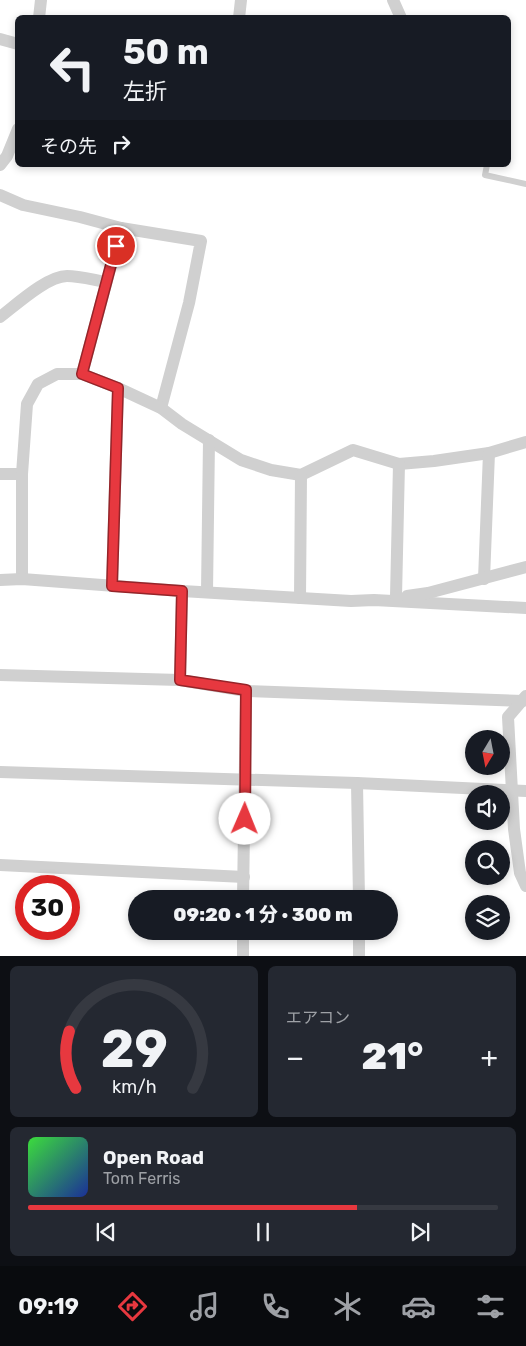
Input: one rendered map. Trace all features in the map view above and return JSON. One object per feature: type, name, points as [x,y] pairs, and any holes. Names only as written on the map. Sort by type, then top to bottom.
[{"type":"street","points":[[39,15],[41,0]]},
{"type":"street","points":[[239,15],[241,0]]},
{"type":"street","points":[[393,0],[400,15]]},
{"type":"street","points":[[0,38],[15,43]]},
{"type":"street","points":[[0,165],[7,156],[15,136]]},
{"type":"street","points":[[0,196],[23,205],[121,228],[201,240],[189,303],[161,408]]},
{"type":"street","points":[[82,374],[121,228]]},
{"type":"street","points":[[0,317],[47,282],[56,278],[67,276],[106,282]]},
{"type":"street","points":[[22,579],[22,474],[27,404],[38,384],[57,374],[82,374],[118,388],[161,408],[182,424],[241,460],[271,470],[301,475],[353,450],[399,464],[489,453],[526,442]]},
{"type":"street","points":[[112,586],[118,388]]},
{"type":"street","points":[[207,592],[210,440]]},
{"type":"street","points":[[484,579],[489,453]]},
{"type":"street","points":[[396,597],[399,464]]},
{"type":"street","points":[[0,474],[22,474]]},
{"type":"street","points":[[300,598],[301,475]]},
{"type":"street","points":[[374,600],[428,593],[526,567]]},
{"type":"street","points":[[0,580],[22,579],[300,598],[526,608]]},
{"type":"street","points":[[180,680],[182,591]]},
{"type":"street","points":[[0,675],[180,680],[246,690],[524,698]]},
{"type":"street","points":[[244,890],[246,690]]},
{"type":"street","points":[[524,698],[508,717],[514,829],[520,873],[526,886]]},
{"type":"street","points":[[0,772],[357,783],[526,791]]},
{"type":"street","points":[[357,783],[359,890]]},
{"type":"street","points":[[0,865],[244,877]]},
{"type":"street","points":[[242,956],[243,940]]},
{"type":"street","points":[[359,940],[359,956]]},
{"type":"lane","points":[[486,167],[484,175],[526,184]]},
{"type":"route","points":[[116,246],[82,374],[118,388],[112,586],[182,591],[180,680],[246,690],[245,819]]}]
